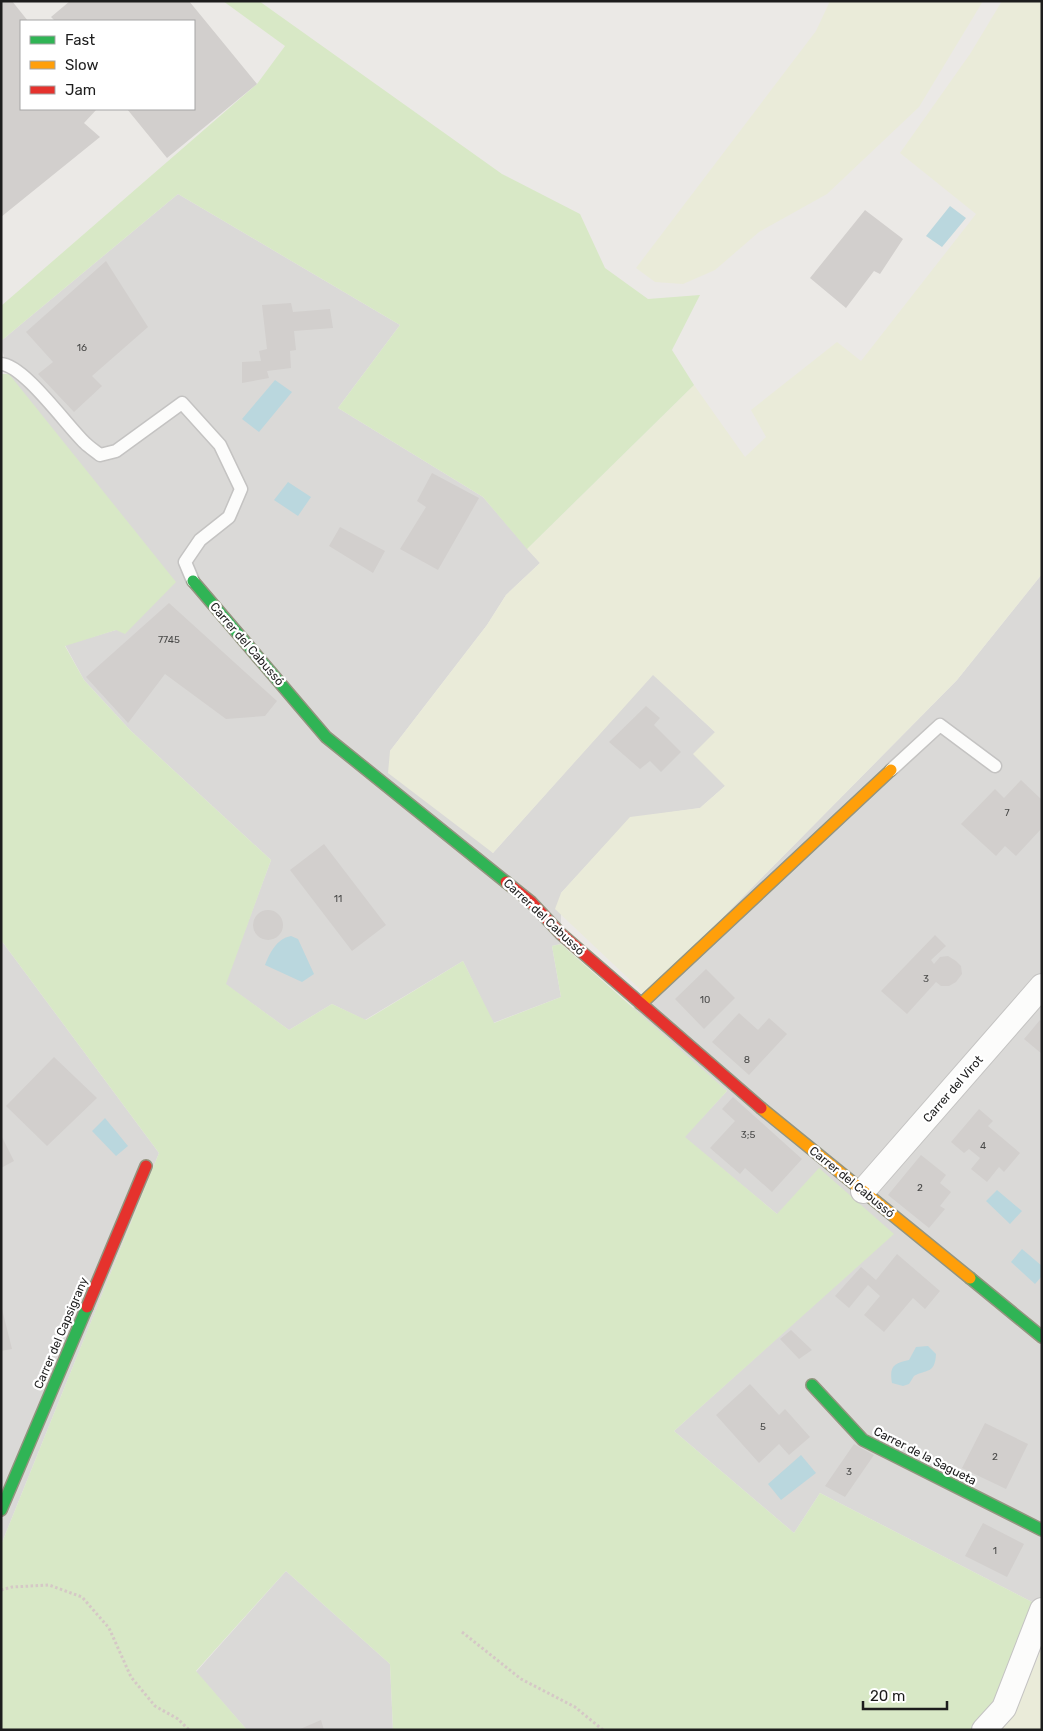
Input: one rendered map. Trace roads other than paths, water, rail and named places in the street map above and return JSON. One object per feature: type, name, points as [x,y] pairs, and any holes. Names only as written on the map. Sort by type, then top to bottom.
[{"type":"street","name":"Carrer del Cabussó","points":[[193,581],[326,736],[531,902],[561,934],[748,1097],[1042,1337]]},
{"type":"street","points":[[642,1004],[891,770]]},
{"type":"street","name":"Carrer del Virot","points":[[864,1191],[1042,986]]},
{"type":"street","name":"Carrer del Capsigrany","points":[[1,1510],[146,1166]]},
{"type":"street","name":"Carrer de la Sagueta","points":[[812,1385],[863,1440],[1042,1530]]},
{"type":"street","points":[[984,1730],[1004,1708],[1042,1610]]},
{"type":"lane","name":"Carrer del Cabussó","points":[[1,364],[6,364],[24,376],[85,444],[100,455],[116,451],[182,403],[220,445],[241,489],[229,518],[200,540],[185,562],[193,581]]},
{"type":"lane","points":[[891,770],[940,725],[995,766]]},
{"type":"water","points":[[950,206],[966,218],[942,247],[926,236]]},
{"type":"water","points":[[275,380],[292,392],[259,432],[242,419]]},
{"type":"water","points":[[288,482],[311,497],[298,516],[274,500]]},
{"type":"water","points":[[291,936],[298,939],[314,974],[302,982],[265,965],[271,951],[278,943]]},
{"type":"water","points":[[105,1118],[128,1146],[116,1156],[92,1131]]},
{"type":"water","points":[[997,1190],[1022,1211],[1010,1224],[986,1201]]},
{"type":"water","points":[[1022,1249],[1042,1266],[1042,1276],[1035,1284],[1011,1262]]},
{"type":"water","points":[[928,1346],[936,1354],[932,1368],[914,1376],[909,1384],[903,1386],[892,1383],[891,1373],[894,1366],[909,1360],[916,1347]]},
{"type":"water","points":[[801,1455],[816,1473],[781,1500],[768,1484]]}]
